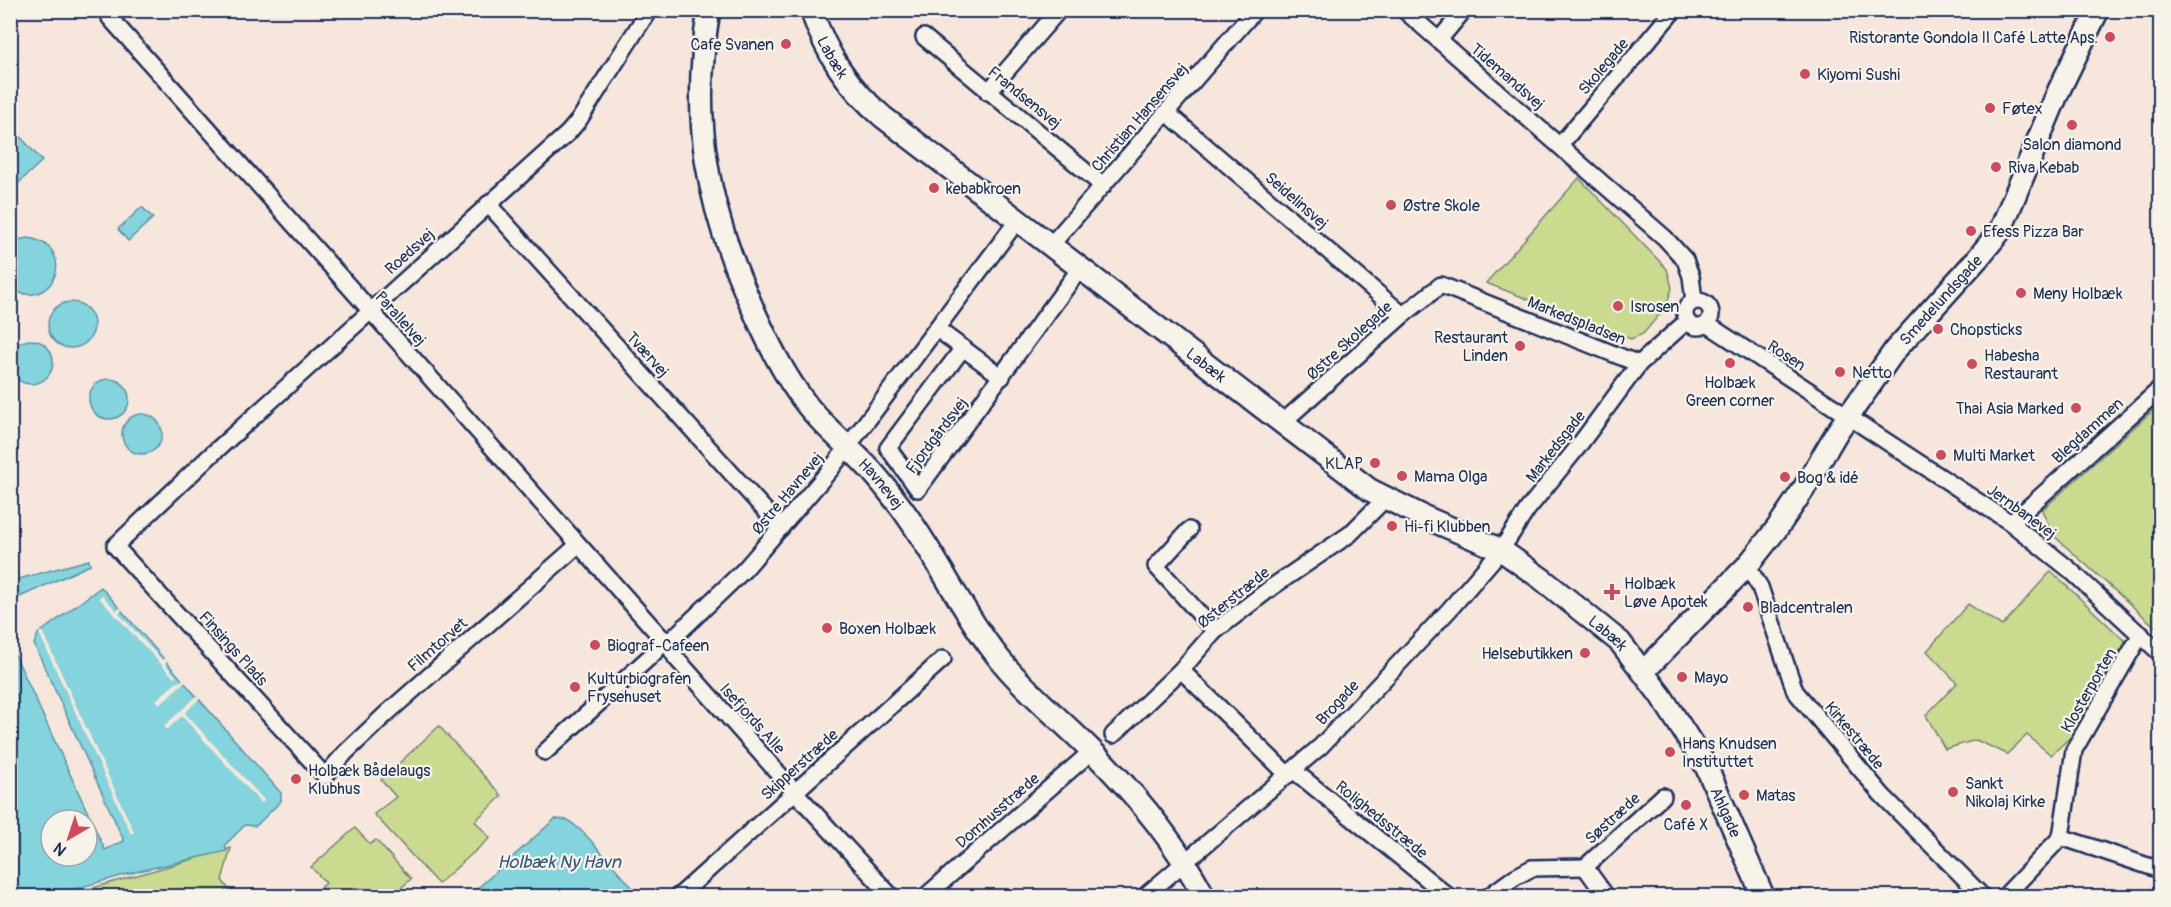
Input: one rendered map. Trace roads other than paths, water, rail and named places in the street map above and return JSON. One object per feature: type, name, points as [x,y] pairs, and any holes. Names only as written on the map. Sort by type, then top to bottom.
[{"type":"street","name":"Roedsvej","points":[[115,546],[210,456],[574,127],[649,10]]},
{"type":"street","name":"Havnevej","points":[[709,10],[702,51],[700,117],[706,170],[718,219],[738,276],[772,351],[808,407],[874,473],[902,508],[986,640],[1007,668],[1092,751],[1137,799],[1184,862],[1204,897]]},
{"type":"street","name":"Labæk","points":[[811,10],[829,54],[859,94],[883,117],[1356,480],[1385,499],[1501,550],[1605,629],[1644,671]]},
{"type":"street","points":[[988,92],[1059,10]]},
{"type":"street","name":"Christian Hansensvej","points":[[1050,246],[1255,10]]},
{"type":"street","name":"Tidemandsvej","points":[[1404,10],[1560,145]]},
{"type":"street","points":[[1439,40],[1464,10]]},
{"type":"street","name":"Skolegade","points":[[1560,145],[1674,10]]},
{"type":"street","name":"Smedelundsgade","points":[[1644,671],[1747,566],[1784,518],[1848,416],[1895,350],[2000,231],[2059,90],[2098,10]]},
{"type":"street","name":"Parallelvej","points":[[110,18],[666,640]]},
{"type":"street","name":"Frandsensvej","points":[[924,37],[1103,186]]},
{"type":"street","name":"Seidelinsvej","points":[[1167,113],[1403,315]]},
{"type":"street","points":[[1560,145],[1665,238],[1685,260],[1691,276],[1695,302]]},
{"type":"street","name":"Tværvej","points":[[488,204],[782,528]]},
{"type":"street","name":"Østre Havnevej","points":[[545,752],[666,640],[672,639],[745,569],[782,528],[848,447],[1017,222]]},
{"type":"street","name":"Fjordgårdsvej","points":[[963,348],[888,448],[918,489],[1080,270]]},
{"type":"street","name":"Østre Skolegade","points":[[1282,423],[1403,315],[1441,285]]},
{"type":"street","name":"Markedspladsen","points":[[1441,285],[1639,364],[1687,321]]},
{"type":"street","points":[[1701,301],[1709,306],[1712,314],[1707,324],[1701,327],[1695,327],[1687,321],[1685,315],[1686,308],[1695,302],[1701,301]]},
{"type":"street","name":"Rosen","points":[[1707,324],[1848,416]]},
{"type":"street","points":[[937,329],[1002,377]]},
{"type":"street","name":"Markedsgade","points":[[1501,550],[1527,510],[1577,448],[1639,364]]},
{"type":"street","name":"Blegdammen","points":[[2011,523],[2160,389]]},
{"type":"street","name":"Jernbanevej","points":[[1848,416],[2011,523],[2069,569],[2160,653]]},
{"type":"street","name":"Østerstræde","points":[[1113,735],[1181,670],[1215,631],[1272,587],[1350,534],[1385,499]]},
{"type":"street","points":[[1189,530],[1155,566],[1215,631]]},
{"type":"street","name":"Filmtorvet","points":[[325,776],[346,752],[386,714],[579,544]]},
{"type":"street","name":"Finsings Plads","points":[[115,546],[325,776]]},
{"type":"street","name":"Brogade","points":[[1145,897],[1321,746],[1444,615],[1501,550]]},
{"type":"street","name":"Kirkestræde","points":[[1747,566],[1760,587],[1795,691],[1863,772],[1944,860],[1982,897]]},
{"type":"street","name":"Klosterporten","points":[[2061,837],[2074,750],[2140,634]]},
{"type":"street","name":"Isefjords Alle","points":[[666,640],[676,658],[891,897]]},
{"type":"street","name":"Skipperstræde","points":[[679,897],[943,659]]},
{"type":"street","name":"Rolighedsstræde","points":[[1181,670],[1291,773],[1448,897]]},
{"type":"street","name":"Ahlgade","points":[[1644,671],[1706,766],[1763,897]]},
{"type":"street","name":"Domhusstræde","points":[[926,897],[1092,751]]},
{"type":"street","name":"Søstræde","points":[[1585,867],[1663,796]]},
{"type":"street","points":[[2005,897],[2061,837],[2160,870]]},
{"type":"street","points":[[1489,897],[1533,868],[1585,867],[1606,897]]},
{"type":"water","points":[[11,126],[42,161],[11,190]]},
{"type":"water","points":[[142,207],[153,218],[128,241],[118,229]]},
{"type":"water","points":[[29,238],[45,244],[53,253],[57,265],[48,286],[38,293],[26,294],[11,288],[10,245],[21,239]]},
{"type":"water","points":[[71,302],[87,309],[94,325],[87,341],[71,348],[55,341],[48,325],[55,309]]},
{"type":"water","points":[[31,340],[40,341],[47,346],[52,353],[52,371],[47,378],[40,383],[31,384],[22,383],[15,378],[10,371],[9,362],[10,353],[15,346],[22,341]]},
{"type":"water","points":[[109,379],[123,385],[129,399],[123,413],[109,419],[95,413],[89,399],[95,385]]},
{"type":"water","points":[[142,414],[156,420],[162,434],[156,448],[142,454],[128,448],[122,434],[128,420]]},
{"type":"water","points":[[89,560],[90,565],[11,601],[11,581]]},
{"type":"water","points":[[101,587],[281,793],[281,801],[256,826],[245,825],[225,845],[227,851],[139,871],[49,896],[11,896],[10,644],[86,808],[39,808],[39,868],[99,868],[99,837],[105,850],[124,841],[34,644],[38,634]]},
{"type":"water","name":"Holbæk Ny Havn","points":[[555,819],[568,820],[584,833],[640,896],[469,896]]},
{"type":"place","name":"Ristorante Gondola Il Café Latte Aps.","points":[[2110,37]]},
{"type":"place","name":"Cafe Svanen","points":[[786,44]]},
{"type":"place","name":"Kiyomi Sushi","points":[[1805,74]]},
{"type":"place","name":"Føtex","points":[[1990,108]]},
{"type":"place","name":"Salon diamond","points":[[2072,125]]},
{"type":"place","name":"Riva Kebab","points":[[1996,167]]},
{"type":"place","name":"kebabkroen","points":[[934,188]]},
{"type":"place","name":"Østre Skole","points":[[1391,205]]},
{"type":"place","name":"Efess Pizza Bar","points":[[1971,231]]},
{"type":"place","name":"Meny Holbæk","points":[[2021,293]]},
{"type":"place","name":"Isrosen","points":[[1618,306]]},
{"type":"place","name":"Chopsticks","points":[[1938,329]]},
{"type":"place","name":"Restaurant Linden","points":[[1520,346]]},
{"type":"place","name":"Holbæk Green corner","points":[[1730,363]]},
{"type":"place","name":"Habesha Restaurant","points":[[1972,364]]},
{"type":"place","name":"Netto","points":[[1840,372]]},
{"type":"place","name":"Thai Asia Marked","points":[[2076,408]]},
{"type":"place","name":"Multi Market","points":[[1941,455]]},
{"type":"place","name":"KLAP","points":[[1375,463]]},
{"type":"place","name":"Mama Olga","points":[[1402,476]]},
{"type":"place","name":"Bog & idé","points":[[1785,477]]},
{"type":"place","name":"Hi-fi Klubben","points":[[1392,526]]},
{"type":"place","name":"Holbæk Løve Apotek","points":[[1612,592]]},
{"type":"place","name":"Bladcentralen","points":[[1748,607]]},
{"type":"place","name":"Boxen Holbæk","points":[[827,628]]},
{"type":"place","name":"Biograf-Cafeen","points":[[595,645]]},
{"type":"place","name":"Helsebutikken","points":[[1585,653]]},
{"type":"place","name":"Mayo","points":[[1682,677]]},
{"type":"place","name":"Kulturbiografen Frysehuset","points":[[575,687]]},
{"type":"place","name":"Hans Knudsen Instituttet","points":[[1670,752]]},
{"type":"place","name":"Holbæk Bådelaugs Klubhus","points":[[296,779]]},
{"type":"place","name":"Sankt Nikolaj Kirke","points":[[1953,792]]},
{"type":"place","name":"Matas","points":[[1744,795]]},
{"type":"place","name":"Café X","points":[[1686,805]]}]
